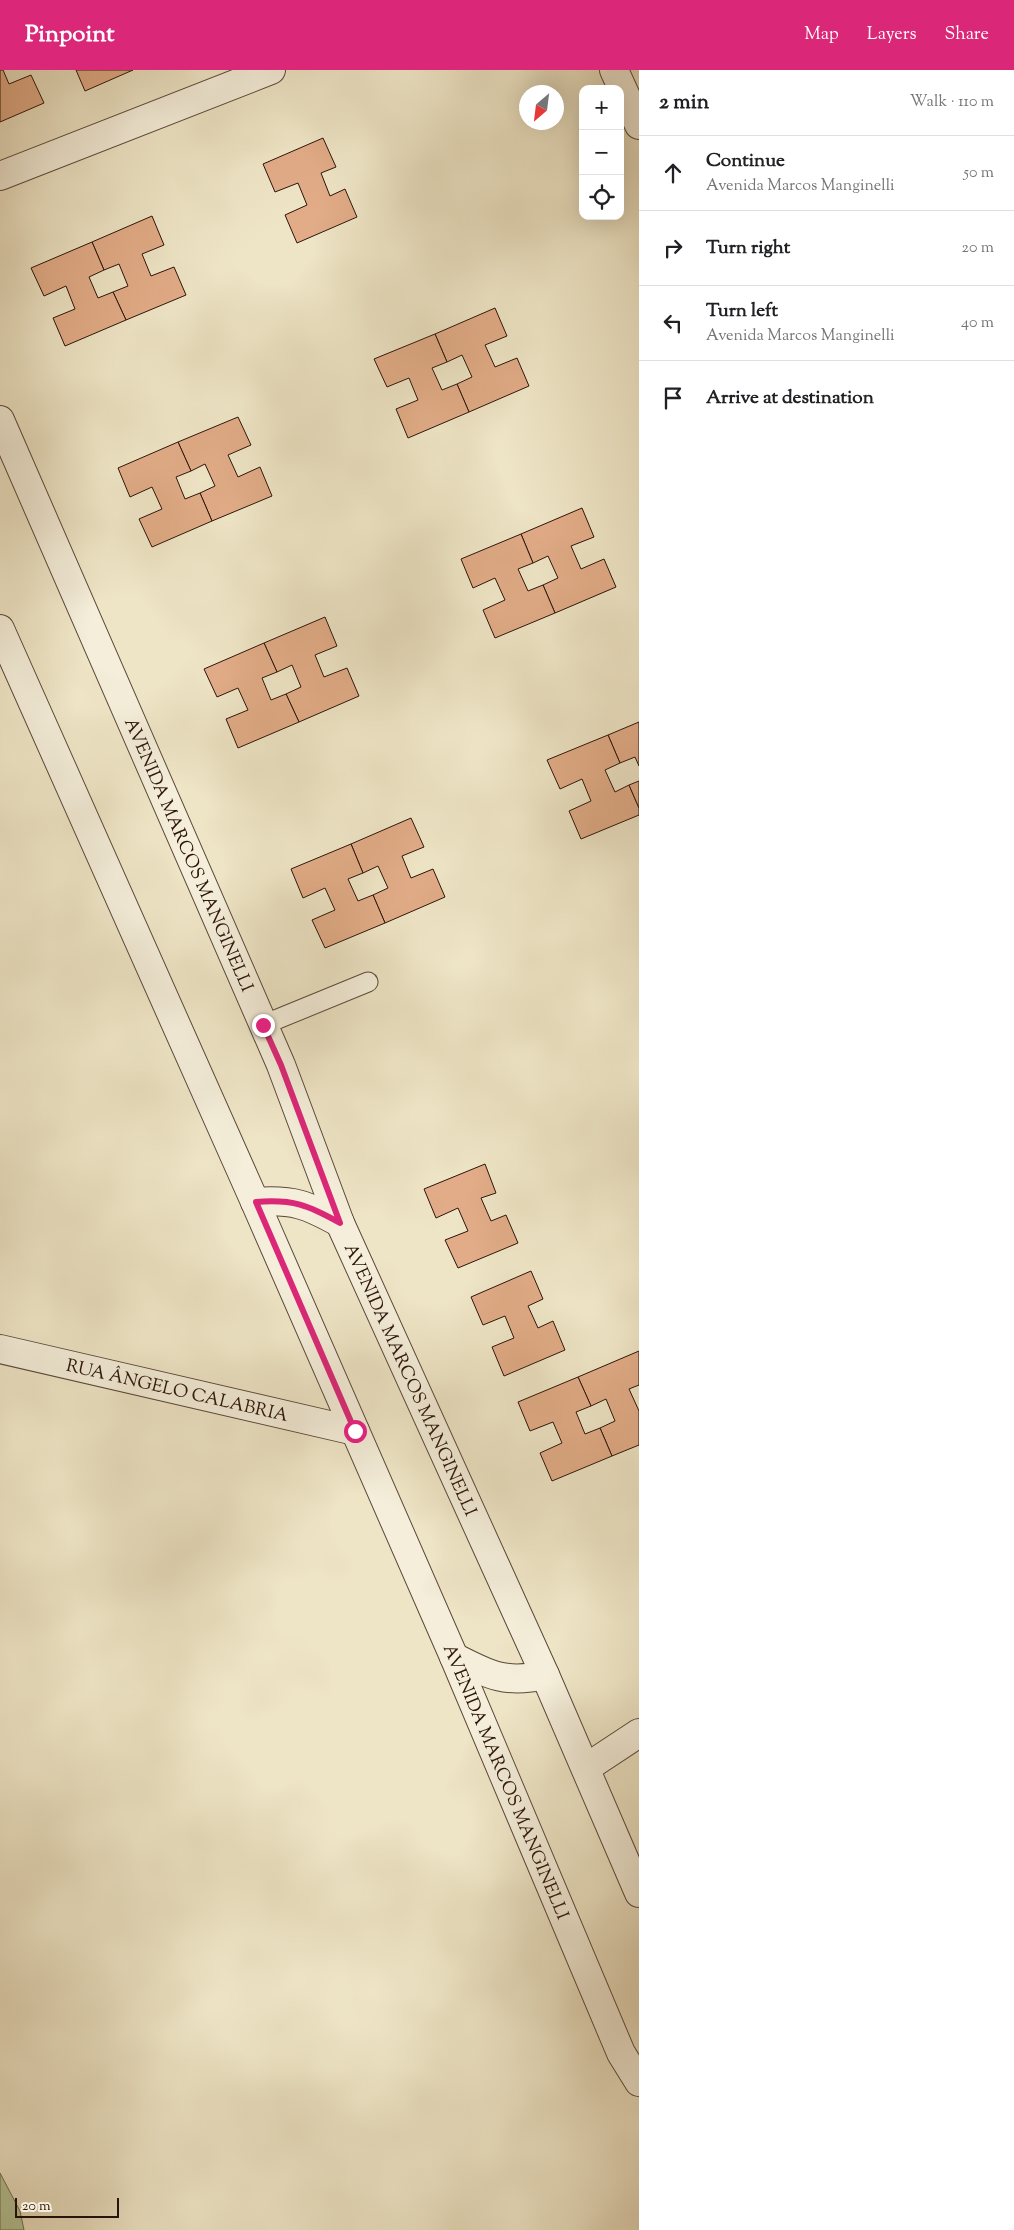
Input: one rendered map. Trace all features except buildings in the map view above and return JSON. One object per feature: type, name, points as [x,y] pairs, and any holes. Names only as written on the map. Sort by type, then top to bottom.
[{"type":"street","points":[[0,176],[271,70]]},
{"type":"street","points":[[614,70],[639,125]]},
{"type":"street","name":"AVENIDA MARCOS MANGINELLI","points":[[0,420],[281,1065],[340,1223],[545,1675],[639,1893]]},
{"type":"street","name":"AVENIDA MARCOS MANGINELLI","points":[[0,629],[256,1202],[454,1657],[622,2053],[639,2082]]},
{"type":"street","points":[[256,1202],[276,1200],[296,1203],[315,1209],[340,1223]]},
{"type":"street","name":"RUA ÂNGELO CALABRIA","points":[[0,1349],[355,1431]]},
{"type":"street","points":[[454,1657],[498,1677],[523,1680],[545,1675]]},
{"type":"street","points":[[586,1768],[639,1733]]},
{"type":"lane","points":[[263,1025],[368,982]]},
{"type":"green space","points":[[0,2173],[20,2211],[24,2230],[0,2230]]},
{"type":"route","points":[[263,1025],[281,1065],[340,1223],[315,1209],[296,1203],[276,1200],[256,1202],[355,1431]]}]
